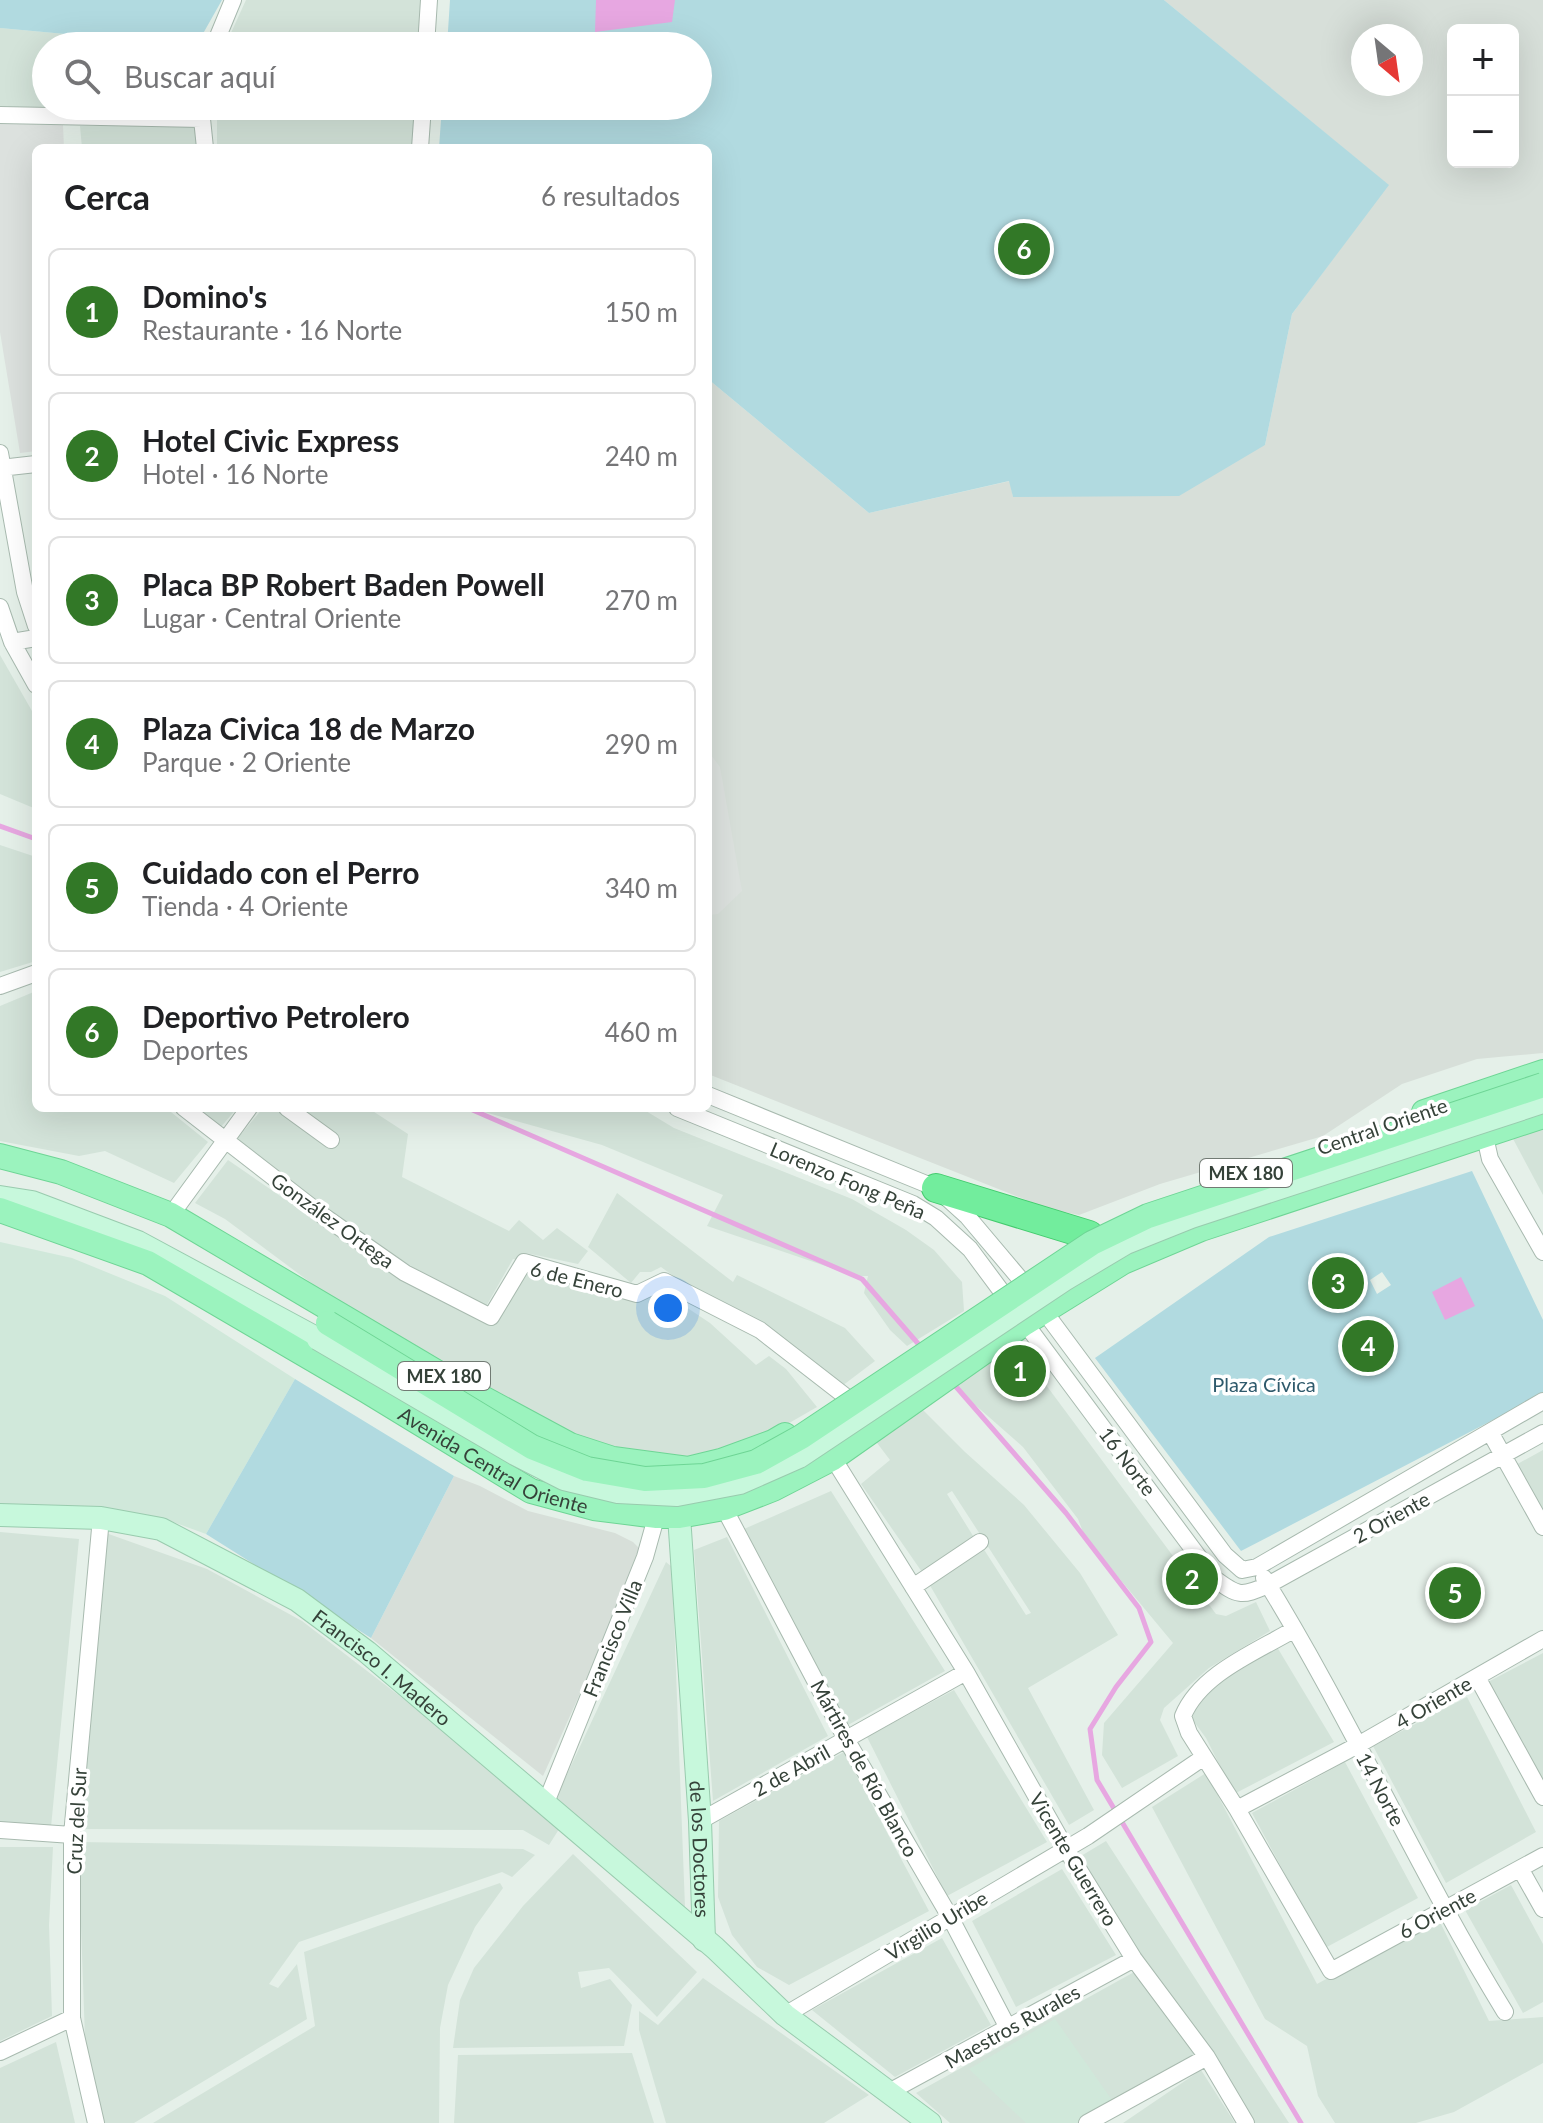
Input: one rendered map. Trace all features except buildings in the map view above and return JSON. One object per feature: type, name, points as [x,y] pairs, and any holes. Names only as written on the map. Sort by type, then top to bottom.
[{"type":"highway","points":[[936,1188],[1089,1235]]},
{"type":"main road","name":"Central Oriente","points":[[845,1396],[1089,1235],[1188,1192],[1543,1072]]},
{"type":"main road","points":[[0,1197],[32,1202],[138,1242],[323,1331],[532,1447],[587,1469],[645,1479],[704,1476],[756,1462],[801,1437],[1092,1243],[1148,1216],[1543,1085]]},
{"type":"main road","points":[[134,1202],[323,1331],[515,1454],[564,1479],[618,1492],[677,1495],[740,1483],[799,1457],[1064,1280],[1126,1243],[1191,1217],[1543,1102]]},
{"type":"main road","name":"Central Oriente","points":[[989,1348],[1123,1262],[1201,1229],[1543,1116]]},
{"type":"main road","name":"MEX 180","points":[[0,1156],[61,1172],[171,1215],[455,1383],[570,1445],[613,1459],[678,1468],[721,1461],[773,1442],[845,1396]]},
{"type":"main road","name":"Avenida Central Oriente","points":[[0,1210],[148,1263],[531,1491],[594,1508],[668,1516],[724,1508],[773,1489],[833,1458],[989,1348]]},
{"type":"main road","name":"de los Doctores","points":[[678,1468],[668,1516],[700,1821],[704,1940],[785,2015],[930,2123]]},
{"type":"main road","name":"Francisco I. Madero","points":[[0,1515],[101,1518],[161,1529],[297,1600],[367,1652],[704,1940]]},
{"type":"street","points":[[220,32],[233,0]]},
{"type":"street","points":[[427,32],[429,0]]},
{"type":"street","points":[[0,115],[32,115]]},
{"type":"street","points":[[203,120],[205,144]]},
{"type":"street","points":[[420,144],[422,120]]},
{"type":"street","points":[[32,464],[1,463],[25,592],[32,614]]},
{"type":"street","points":[[0,607],[12,642],[32,678]]},
{"type":"street","points":[[12,642],[32,639]]},
{"type":"street","points":[[0,986],[32,974]]},
{"type":"street","points":[[1478,1093],[1490,1159],[1543,1252]]},
{"type":"street","name":"Lorenzo Fong Peña","points":[[712,1097],[936,1188],[967,1216],[1034,1317]]},
{"type":"street","name":"González Ortega","points":[[189,1112],[322,1215],[405,1273],[491,1317]]},
{"type":"street","points":[[171,1215],[246,1112]]},
{"type":"street","points":[[292,1112],[331,1140]]},
{"type":"street","name":"Lorenzo Fong Peña","points":[[687,1112],[913,1204],[936,1218],[1012,1285]]},
{"type":"street","name":"6 de Enero","points":[[491,1317],[524,1262],[637,1294],[664,1281],[760,1330],[845,1396]]},
{"type":"street","name":"16 Norte","points":[[1034,1317],[1158,1465],[1225,1555],[1249,1568]]},
{"type":"street","name":"16 Norte","points":[[1034,1317],[1141,1479],[1215,1579],[1236,1594]]},
{"type":"street","name":"2 Oriente","points":[[1249,1568],[1543,1401]]},
{"type":"street","points":[[1490,1432],[1543,1527]]},
{"type":"street","name":"2 Oriente","points":[[1236,1594],[1249,1593],[1268,1585],[1543,1433]]},
{"type":"street","name":"Vicente Guerrero","points":[[833,1458],[966,1672],[1066,1849],[1134,1959],[1207,2057],[1246,2123]]},
{"type":"street","points":[[1141,1479],[1158,1465]]},
{"type":"street","name":"Mártires de Río Blanco","points":[[724,1508],[846,1739],[950,1917],[1008,2028]]},
{"type":"street","name":"Francisco Villa","points":[[545,1805],[645,1557],[668,1516]]},
{"type":"street","name":"Cruz del Sur","points":[[96,2123],[72,2018],[72,1835],[101,1518]]},
{"type":"street","points":[[913,1587],[980,1542]]},
{"type":"street","name":"14 Norte","points":[[1249,1568],[1268,1585],[1505,2012]]},
{"type":"street","points":[[1237,1809],[1189,1733],[1183,1716],[1189,1700],[1219,1674],[1293,1630]]},
{"type":"street","name":"4 Oriente","points":[[1237,1809],[1358,1745],[1543,1639]]},
{"type":"street","name":"2 de Abril","points":[[700,1821],[966,1672]]},
{"type":"street","points":[[1477,1677],[1543,1797]]},
{"type":"street","name":"Virgilio Uribe","points":[[785,2015],[1088,1836],[1204,1757]]},
{"type":"street","name":"6 Oriente","points":[[1237,1809],[1331,1971],[1543,1856]]},
{"type":"street","points":[[0,1830],[72,1835]]},
{"type":"street","points":[[1521,1870],[1543,1909]]},
{"type":"street","name":"Maestros Rurales","points":[[889,2092],[1134,1959]]},
{"type":"street","points":[[0,2052],[72,2018]]},
{"type":"street","points":[[1087,2123],[1107,2118],[1207,2057]]},
{"type":"shaded area","points":[[246,0],[422,0],[420,32],[231,32]]},
{"type":"shaded area","points":[[596,0],[675,0],[672,22],[595,32]]},
{"type":"shaded area","points":[[1164,0],[1543,0],[1543,1053],[1477,1059],[1402,1084],[1323,1136],[1160,1184],[1079,1215],[1049,1209],[712,1076],[712,382],[869,513],[1010,481],[1013,497],[1265,445],[1292,314],[1388,185]]},
{"type":"shaded area","points":[[0,28],[44,32],[32,32],[32,108],[0,107]]},
{"type":"shaded area","points":[[217,120],[414,120],[412,144],[217,144]]},
{"type":"shaded area","points":[[0,122],[63,125],[64,144],[32,144],[32,452],[20,453],[0,332]]},
{"type":"shaded area","points":[[80,126],[196,126],[197,144],[82,144]]},
{"type":"shaded area","points":[[0,655],[32,711],[32,807],[0,794]]},
{"type":"shaded area","points":[[712,756],[720,767],[742,891],[718,914],[712,915]]},
{"type":"shaded area","points":[[0,845],[32,856],[32,962],[0,972]]},
{"type":"shaded area","points":[[32,993],[32,1112],[171,1112],[208,1142],[174,1183],[105,1151],[79,1156],[0,1141],[0,1006]]},
{"type":"shaded area","points":[[198,1112],[234,1112],[220,1128]]},
{"type":"shaded area","points":[[260,1112],[282,1112],[330,1148],[337,1135],[302,1112],[374,1112],[408,1134],[402,1177],[509,1231],[519,1220],[543,1240],[557,1228],[588,1251],[578,1264],[526,1253],[522,1260],[513,1259],[484,1310],[342,1224],[237,1139]]},
{"type":"shaded area","points":[[484,1112],[648,1112],[674,1128],[852,1199],[906,1230],[934,1250],[962,1282],[964,1311],[907,1346],[890,1330],[864,1293],[868,1276],[855,1276],[707,1226],[723,1195],[602,1145]]},
{"type":"shaded area","points":[[1543,1124],[1543,1195],[1511,1135]]},
{"type":"shaded area","points":[[228,1160],[401,1279],[487,1322],[524,1268],[608,1289],[656,1287],[710,1323],[756,1365],[769,1356],[786,1369],[817,1407],[727,1452],[683,1457],[604,1451],[544,1422],[460,1370],[330,1297],[225,1219],[195,1203]]},
{"type":"shaded area","points":[[617,1193],[733,1282],[737,1275],[845,1328],[875,1361],[842,1386],[722,1311],[661,1267],[651,1272],[640,1272],[631,1283],[588,1247]]},
{"type":"shaded area","points":[[0,1242],[72,1258],[165,1296],[295,1379],[206,1534],[162,1518],[0,1505]]},
{"type":"shaded area","points":[[1461,1277],[1475,1306],[1445,1320],[1432,1292]]},
{"type":"shaded area","points":[[1009,1351],[1020,1354],[1029,1362],[1216,1614],[1226,1616],[1256,1602],[1270,1631],[1209,1668],[1164,1708],[1160,1720],[1178,1756],[1122,1788],[1102,1755],[1104,1723],[1173,1643],[1085,1537],[1078,1519],[1023,1447],[949,1382],[990,1354]]},
{"type":"shaded area","points":[[921,1408],[1024,1505],[1080,1573],[1118,1635],[1028,1688],[1094,1810],[1069,1825],[928,1582],[983,1548],[1026,1615],[1031,1613],[952,1491],[947,1494],[975,1539],[922,1572],[861,1484],[890,1460],[874,1439]]},
{"type":"shaded area","points":[[1543,1450],[1543,1522],[1512,1467]]},
{"type":"shaded area","points":[[454,1476],[528,1511],[615,1533],[640,1549],[640,1560],[543,1776],[371,1638]]},
{"type":"shaded area","points":[[831,1491],[945,1671],[848,1725],[744,1529]]},
{"type":"shaded area","points":[[0,1532],[79,1539],[51,1827],[0,1826]]},
{"type":"shaded area","points":[[103,1532],[207,1569],[302,1621],[561,1826],[549,1845],[523,1830],[75,1829]]},
{"type":"shaded area","points":[[727,1537],[828,1736],[713,1801],[694,1550]]},
{"type":"shaded area","points":[[666,1562],[672,1567],[685,1907],[556,1798]]},
{"type":"shaded area","points":[[1277,1647],[1334,1742],[1234,1794],[1206,1738],[1192,1719],[1201,1695]]},
{"type":"shaded area","points":[[1543,1653],[1543,1787],[1486,1683]]},
{"type":"shaded area","points":[[954,1690],[1047,1842],[947,1896],[867,1737]]},
{"type":"shaded area","points":[[1467,1697],[1536,1832],[1446,1883],[1373,1746]]},
{"type":"shaded area","points":[[844,1752],[929,1911],[789,1985],[757,1967],[732,1935],[718,1897],[719,1821]]},
{"type":"shaded area","points":[[1345,1762],[1418,1898],[1325,1948],[1252,1813]]},
{"type":"shaded area","points":[[1206,1773],[1317,1984],[1438,1918],[1489,2021],[1543,2017],[1543,2063],[1454,2112],[1416,2123],[1335,2123],[1318,2096],[1307,2046],[1265,2019],[1152,1807]]},
{"type":"shaded area","points":[[1106,1841],[1289,2123],[1252,2123],[1076,1859]]},
{"type":"shaded area","points":[[78,1842],[523,1849],[535,1855],[512,1877],[502,1872],[299,1942],[269,1984],[278,1988],[297,1964],[307,2019],[134,2123],[104,2123],[85,2038]]},
{"type":"shaded area","points":[[0,1847],[53,1847],[49,1925],[52,2016],[0,2041]]},
{"type":"shaded area","points":[[573,1854],[697,1972],[657,2017],[609,1968],[578,1972],[581,1988],[610,1979],[632,2005],[624,2046],[453,2048],[460,2000],[474,1968],[523,1906]]},
{"type":"shaded area","points":[[1062,1869],[1116,1955],[1016,2007],[972,1921]]},
{"type":"shaded area","points":[[500,1883],[503,1888],[475,1927],[448,1985],[440,2028],[439,2123],[153,2123],[315,2026],[304,1952]]},
{"type":"shaded area","points":[[1511,1885],[1543,1944],[1543,2002],[1523,2013],[1465,1910]]},
{"type":"shaded area","points":[[942,1938],[991,2025],[895,2077],[812,2010]]},
{"type":"shaded area","points":[[1136,1971],[1202,2055],[1085,2123],[950,2123],[916,2093]]},
{"type":"shaded area","points":[[703,1978],[869,2095],[824,2123],[666,2123],[639,2030],[639,2011],[658,2025]]},
{"type":"shaded area","points":[[1055,2019],[1114,2103],[1077,2123],[1026,2123],[969,2069]]},
{"type":"shaded area","points":[[56,2042],[75,2123],[0,2123],[0,2068]]},
{"type":"shaded area","points":[[632,2053],[654,2123],[454,2123],[458,2055]]},
{"type":"shaded area","points":[[1201,2070],[1235,2123],[1123,2123]]},
{"type":"green space","points":[[0,0],[222,0],[204,32],[44,32],[0,28]]},
{"type":"green space","points":[[450,0],[1164,0],[1389,185],[1292,314],[1265,445],[1179,496],[1013,497],[1009,481],[869,513],[712,382],[712,144],[439,144],[441,120],[712,120],[712,32],[448,32]]},
{"type":"green space","name":"Plaza Cívica","points":[[1472,1171],[1543,1320],[1543,1394],[1241,1551],[1095,1358],[1269,1237]],"holes":[[[1382,1272],[1391,1285],[1377,1294],[1370,1280]]]},
{"type":"green space","points":[[295,1379],[454,1476],[371,1638],[206,1534]]},
{"type":"waterway","points":[[0,826],[32,838]]},
{"type":"waterway","points":[[477,1112],[862,1279],[921,1347]]},
{"type":"waterway","points":[[951,1381],[1066,1513],[1139,1608],[1151,1642],[1116,1687],[1090,1729],[1097,1780],[1301,2123]]},
{"type":"place","name":"Deportivo Petrolero","points":[[1024,249]]},
{"type":"place","name":"Placa BP Robert Baden Powell","points":[[1338,1283]]},
{"type":"place","name":"Plaza Civica 18 de Marzo","points":[[1368,1346]]},
{"type":"place","name":"Domino's","points":[[1020,1371]]},
{"type":"place","name":"Hotel Civic Express","points":[[1192,1579]]},
{"type":"place","name":"Cuidado con el Perro","points":[[1455,1593]]}]
